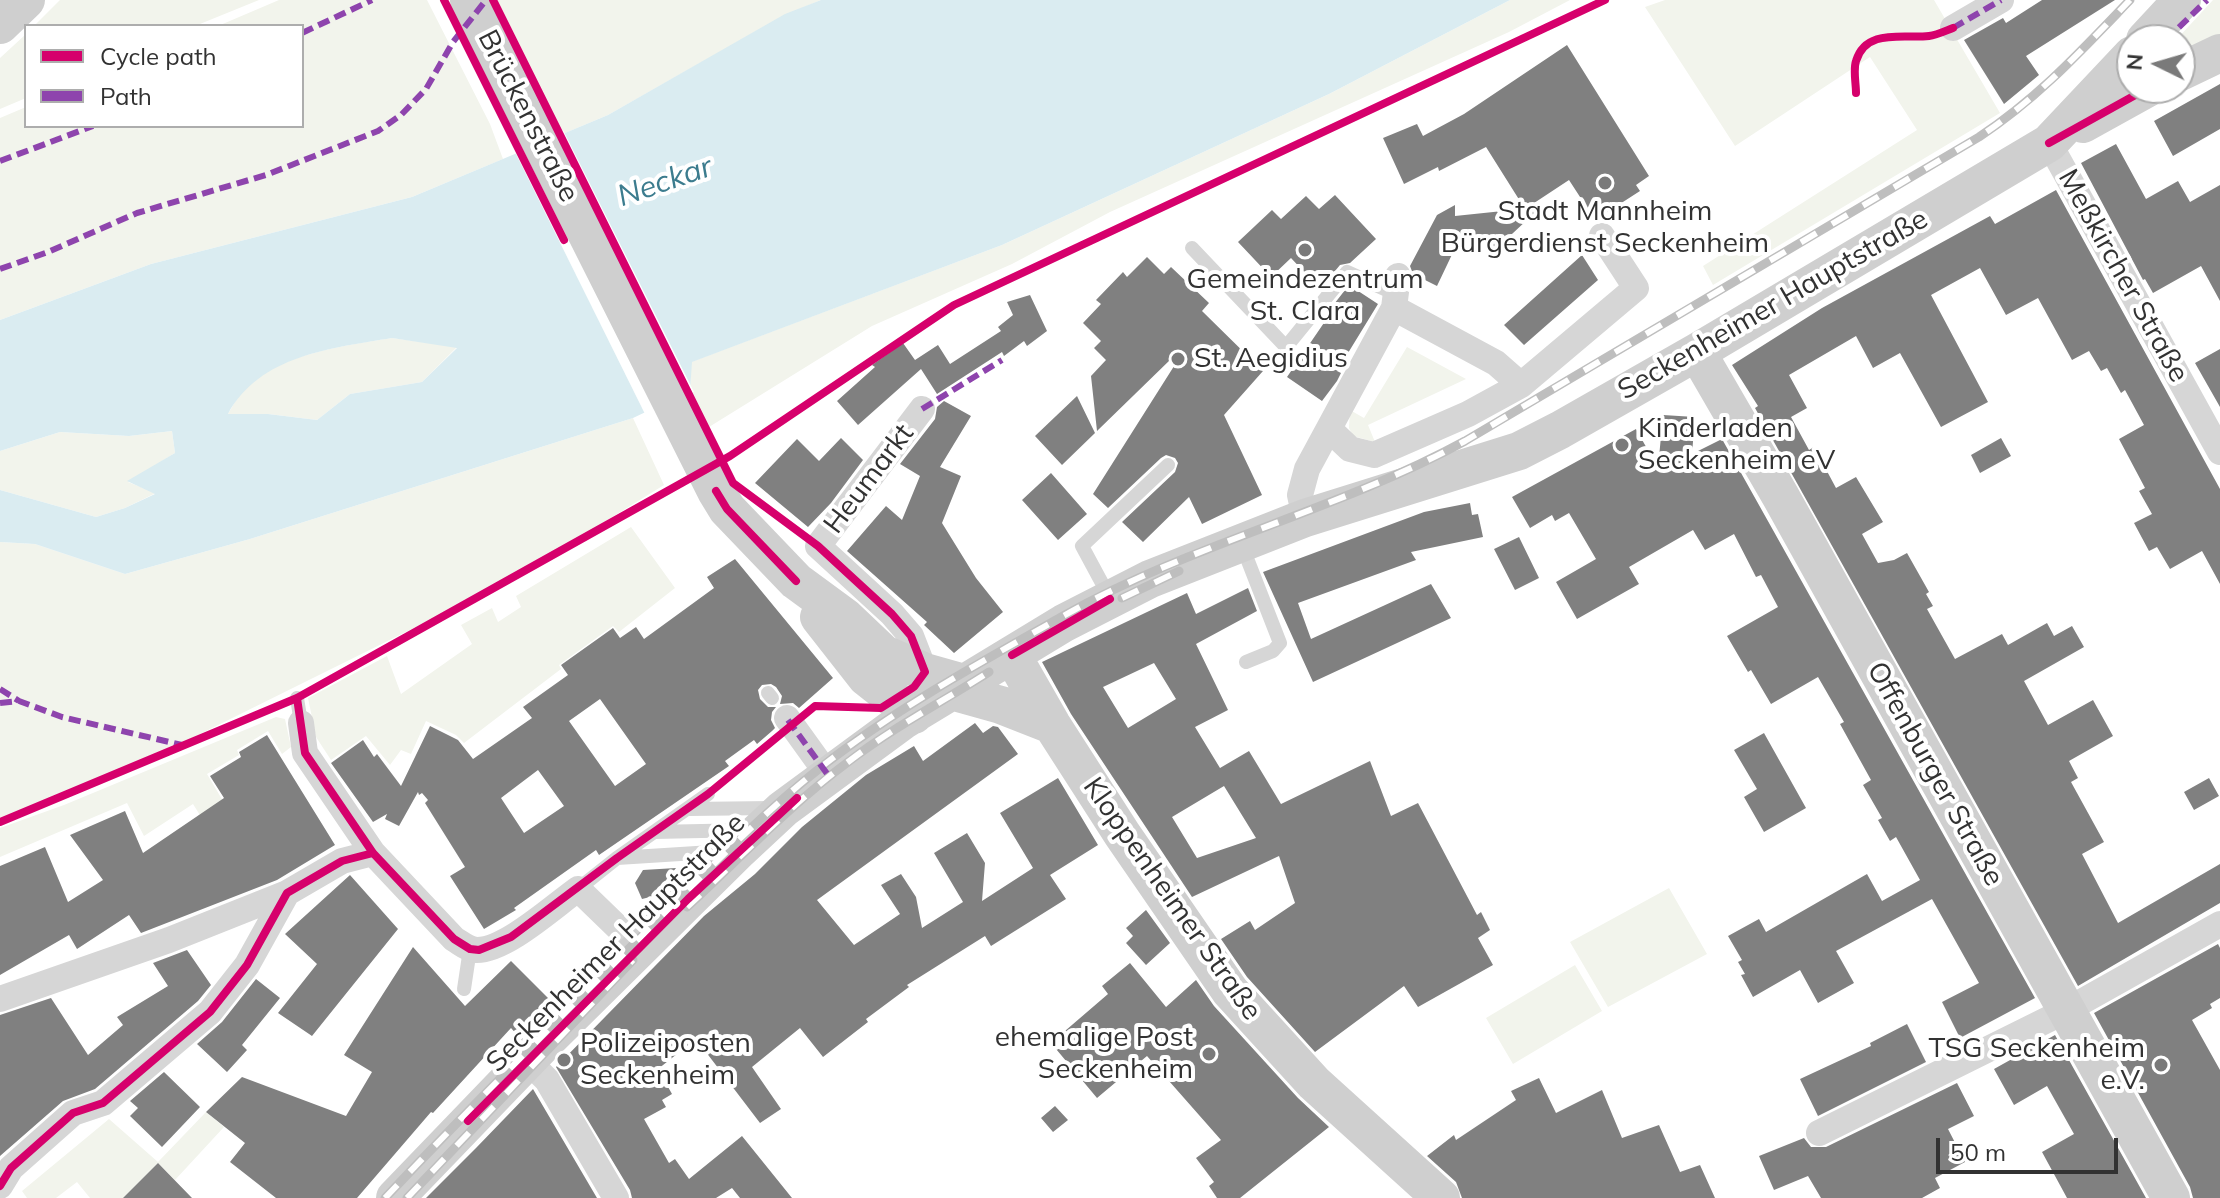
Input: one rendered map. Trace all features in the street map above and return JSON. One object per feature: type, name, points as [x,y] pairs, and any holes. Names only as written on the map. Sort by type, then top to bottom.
[{"type":"main road","points":[[0,25],[26,0]]},
{"type":"main road","name":"Brückenstraße","points":[[469,0],[716,491],[727,509],[796,581],[829,632],[886,703]]},
{"type":"main road","points":[[2160,24],[2182,0]]},
{"type":"main road","points":[[2196,64],[2220,53]]},
{"type":"main road","name":"Seckenheimer Hauptstraße","points":[[395,1198],[639,948],[761,830],[828,775],[886,703],[1012,655],[1150,579],[1305,518],[1519,451],[1697,352],[2049,143],[2116,72]]},
{"type":"main road","points":[[2049,143],[2119,104]]},
{"type":"main road","name":"Offenburger Straße","points":[[1697,352],[1789,511],[2171,1198]]},
{"type":"main road","name":"Kloppenheimer Straße","points":[[1012,655],[1052,725],[1122,834],[1230,991],[1314,1083],[1441,1198]]},
{"type":"main road","points":[[886,703],[946,682],[1052,725]]},
{"type":"street","points":[[1953,28],[2001,0]]},
{"type":"street","name":"Meßkircher Straße","points":[[2049,143],[2220,452]]},
{"type":"street","points":[[1330,430],[1350,449],[1374,455],[1468,414],[1521,385],[1636,288],[1602,236]]},
{"type":"street","points":[[1305,518],[1300,495],[1307,469],[1330,430],[1396,293],[1496,363],[1521,385]]},
{"type":"street","name":"Heumarkt","points":[[922,409],[818,546],[892,614],[946,682]]},
{"type":"street","points":[[1374,455],[1378,494]]},
{"type":"street","points":[[886,703],[893,636],[892,614]]},
{"type":"street","points":[[776,703],[828,775]]},
{"type":"street","points":[[299,711],[305,753],[373,853],[454,939],[470,949],[488,948],[511,937],[578,889],[639,948]]},
{"type":"street","points":[[0,999],[169,940],[287,893],[342,861],[373,853]]},
{"type":"street","points":[[12,1198],[0,1184],[11,1168],[73,1113],[103,1103],[210,1012],[247,965],[287,893]]},
{"type":"street","points":[[1819,1133],[2067,1010],[2220,924]]},
{"type":"street","points":[[527,1060],[547,1080],[614,1193]]},
{"type":"lane","points":[[1192,248],[1286,347],[1347,272],[1396,293]]},
{"type":"lane","points":[[1110,599],[1082,546],[1168,465]]},
{"type":"lane","points":[[1241,543],[1280,643],[1277,648],[1246,662]]},
{"type":"lane","points":[[578,889],[708,794]]},
{"type":"lane","points":[[689,809],[761,830]]},
{"type":"lane","points":[[654,832],[761,830]]},
{"type":"lane","points":[[617,858],[761,830]]},
{"type":"lane","points":[[464,989],[470,949]]},
{"type":"shaded area","points":[[60,0],[259,0],[200,24],[36,24]]},
{"type":"shaded area","points":[[279,0],[427,0],[490,124],[503,159],[412,197],[151,264],[0,320],[0,118],[24,108],[24,128],[304,128],[304,24],[223,24]]},
{"type":"shaded area","points":[[492,0],[821,0],[785,15],[608,115],[558,136]]},
{"type":"shaded area","points":[[1510,0],[1570,0],[1509,32],[1110,212],[1012,264],[872,326],[709,427],[690,391],[691,362],[1002,245],[1329,94]]},
{"type":"shaded area","points":[[1665,0],[1934,0],[2000,113],[1713,285],[1703,266],[1917,130],[1870,57],[1735,146],[1645,7]]},
{"type":"shaded area","points":[[2213,0],[2220,0],[2220,42],[2196,53],[2196,24],[2191,24]]},
{"type":"shaded area","points":[[24,36],[24,99],[0,109],[0,58]]},
{"type":"shaded area","points":[[392,338],[457,347],[422,382],[350,394],[317,420],[268,414],[228,414],[245,388],[275,367],[314,353]]},
{"type":"shaded area","points":[[1407,347],[1466,379],[1368,425],[1375,442],[1353,436],[1349,428],[1350,410],[1364,418]]},
{"type":"shaded area","points":[[633,418],[664,485],[554,553],[430,620],[196,736],[68,795],[0,819],[0,542],[35,544],[125,574],[250,539]]},
{"type":"shaded area","points":[[172,431],[175,453],[128,482],[156,493],[125,508],[96,517],[0,490],[0,451],[60,432],[129,436]]},
{"type":"shaded area","points":[[631,527],[675,588],[619,632],[613,626],[559,665],[561,669],[464,743],[456,735],[426,721],[411,754],[401,750],[390,765],[366,736],[331,760],[316,737],[308,698],[387,656],[401,694],[472,644],[461,625],[492,608],[498,622],[521,607],[516,596]]},
{"type":"shaded area","points":[[276,717],[285,719],[291,747],[282,754],[268,731],[237,750],[239,755],[207,774],[226,806],[208,828],[193,804],[144,836],[127,803],[0,857],[0,828],[64,805]]},
{"type":"shaded area","points":[[1669,888],[1707,954],[1608,1007],[1570,942]]},
{"type":"shaded area","points":[[1575,965],[1602,1011],[1513,1064],[1486,1018]]},
{"type":"shaded area","points":[[206,1112],[224,1127],[175,1180],[158,1163],[123,1198],[90,1198],[77,1182],[56,1198],[27,1198],[22,1191],[109,1119],[158,1162]]},
{"type":"water","name":"Neckar","points":[[821,0],[1510,0],[1329,94],[1002,245],[692,362],[690,391],[633,418],[250,539],[125,574],[35,544],[0,542],[0,490],[96,517],[155,494],[127,481],[175,453],[172,431],[129,436],[60,432],[0,451],[0,320],[151,264],[412,197],[608,115],[785,14]],"holes":[[[392,338],[457,348],[422,382],[350,394],[317,420],[268,414],[228,414],[242,394],[259,379],[278,367],[322,351]]]},
{"type":"pier","points":[[563,130],[694,392],[646,416],[514,150]]},
{"type":"building","points":[[2042,0],[2115,0],[2026,56],[2039,75],[2004,104],[1964,40],[2003,18],[2006,23]]},
{"type":"building","points":[[1567,45],[1649,176],[1636,185],[1640,191],[1595,220],[1569,180],[1525,209],[1486,147],[1439,171],[1438,167],[1404,184],[1383,138],[1417,124],[1423,136],[1464,114]]},
{"type":"building","points":[[2220,84],[2220,129],[2173,156],[2154,121],[2184,104],[2196,104],[2196,97]]},
{"type":"building","points":[[2116,144],[2146,199],[2178,181],[2190,202],[2220,185],[2220,301],[2201,266],[2153,293],[2143,280],[2081,163]]},
{"type":"building","points":[[2056,190],[2220,489],[2220,584],[2202,551],[2170,569],[2157,547],[2149,551],[2134,523],[2152,514],[2139,491],[2145,488],[2119,439],[2144,425],[2125,390],[2121,393],[2107,368],[2101,371],[2089,351],[2072,360],[2038,298],[2006,315],[1980,268],[1931,295],[1988,402],[1941,427],[1900,353],[1873,368],[1856,336],[1789,375],[1807,408],[1791,417],[1809,450],[1814,447],[1836,488],[1856,477],[1883,522],[1862,534],[1878,563],[1907,553],[1929,592],[1926,594],[1933,606],[1927,609],[1955,659],[2002,634],[2008,645],[2047,623],[2054,636],[2072,626],[2084,647],[2024,681],[2048,725],[2093,700],[2113,736],[2069,761],[2078,778],[2071,782],[2104,842],[2082,854],[2118,923],[2220,864],[2220,903],[2078,986],[1755,408],[1758,406],[1732,365],[1822,308],[1990,216],[1995,224]]},
{"type":"building","name":"Gemeindezentrum St. Clara","points":[[1335,195],[1376,239],[1350,263],[1340,265],[1320,289],[1291,258],[1271,277],[1238,242],[1272,210],[1281,219],[1306,196],[1319,209]]},
{"type":"building","points":[[1455,205],[1455,216],[1541,207],[1498,247],[1457,244],[1437,286],[1413,274],[1410,266],[1437,215]]},
{"type":"building","points":[[1582,255],[1598,280],[1524,345],[1504,325]]},
{"type":"building","points":[[1147,257],[1164,274],[1171,267],[1209,303],[1202,311],[1263,371],[1224,415],[1262,495],[1202,524],[1189,497],[1143,542],[1122,522],[1175,472],[1178,463],[1175,458],[1166,455],[1161,458],[1108,508],[1093,494],[1176,363],[1171,359],[1097,431],[1091,376],[1106,360],[1094,348],[1101,341],[1083,323],[1101,304],[1096,300],[1123,272],[1127,277]]},
{"type":"building","points":[[1349,285],[1378,304],[1337,371],[1341,373],[1337,381],[1322,401],[1287,377],[1330,314],[1327,313]]},
{"type":"building","points":[[1030,295],[1047,331],[1027,346],[1024,341],[1004,356],[1002,352],[937,394],[921,369],[858,425],[837,401],[875,367],[872,365],[903,343],[915,360],[938,345],[950,364],[1001,331],[998,327],[1013,315],[1007,302]]},
{"type":"building","points":[[2220,349],[2220,407],[2195,363]]},
{"type":"building","points":[[1077,396],[1095,433],[1062,465],[1035,436]]},
{"type":"building","points":[[944,401],[971,416],[940,467],[961,476],[942,523],[976,578],[1003,612],[954,653],[924,625],[927,622],[847,551],[886,506],[902,520],[920,476],[900,464],[935,419],[937,407]]},
{"type":"building","points":[[1663,415],[1695,417],[1692,454],[1722,439],[2035,998],[1960,1038],[1942,1002],[1979,983],[1932,899],[1836,951],[1854,983],[1818,1003],[1800,970],[1753,997],[1741,975],[1745,974],[1738,962],[1742,960],[1728,936],[1759,919],[1766,932],[1867,874],[1882,901],[1920,880],[1896,837],[1890,841],[1878,820],[1882,818],[1863,785],[1871,780],[1840,724],[1844,722],[1818,677],[1771,704],[1727,636],[1778,607],[1761,575],[1756,577],[1734,534],[1705,550],[1693,530],[1629,567],[1639,584],[1577,619],[1556,582],[1596,559],[1569,513],[1555,521],[1552,515],[1530,528],[1512,497],[1636,429],[1658,468]]},
{"type":"building","points":[[841,438],[863,460],[831,503],[808,527],[755,483],[797,439],[819,461]]},
{"type":"building","points":[[2001,438],[2011,456],[1980,473],[1971,455]]},
{"type":"building","points":[[1051,473],[1087,514],[1058,540],[1022,500]]},
{"type":"building","points":[[1470,503],[1472,515],[1478,514],[1483,537],[1411,552],[1416,560],[1298,603],[1311,639],[1431,584],[1451,618],[1313,682],[1263,572],[1424,512]]},
{"type":"building","points":[[1519,537],[1539,578],[1515,590],[1494,549]]},
{"type":"building","points":[[735,559],[833,678],[799,708],[793,703],[780,704],[782,696],[776,687],[762,685],[758,690],[760,699],[768,707],[776,707],[772,712],[771,720],[775,728],[772,731],[757,744],[754,740],[725,761],[729,766],[599,855],[596,850],[514,908],[516,910],[484,929],[450,876],[465,867],[425,803],[428,800],[422,793],[419,795],[418,792],[399,826],[385,819],[387,814],[373,822],[331,763],[363,740],[401,786],[430,726],[458,740],[473,759],[532,718],[523,707],[568,675],[561,665],[613,628],[620,638],[636,627],[644,639],[714,588],[707,577]],"holes":[[[600,699],[646,764],[615,786],[569,721]],[[538,770],[564,806],[524,833],[501,798]]]},
{"type":"building","points":[[1248,588],[1257,611],[1196,644],[1228,710],[1195,727],[1220,768],[1249,751],[1281,804],[1370,761],[1391,816],[1418,803],[1477,915],[1481,912],[1490,930],[1478,938],[1493,965],[1418,1007],[1404,986],[1315,1052],[1247,977],[1221,939],[1250,921],[1255,930],[1295,903],[1279,856],[1192,897],[1071,714],[1042,662],[1187,593],[1196,614]],"holes":[[[1154,663],[1176,699],[1128,728],[1103,687]],[[1224,786],[1256,838],[1197,858],[1172,817]]]},
{"type":"building","points":[[975,723],[983,733],[993,726],[998,727],[1018,754],[817,900],[854,945],[900,914],[881,885],[901,874],[916,897],[922,928],[963,902],[934,853],[967,833],[985,863],[982,901],[1033,868],[1000,813],[1058,778],[1098,845],[1050,875],[1066,899],[991,946],[985,936],[907,985],[909,987],[823,1057],[800,1028],[752,1067],[781,1109],[760,1123],[696,1039],[658,1069],[672,1094],[662,1100],[666,1107],[644,1119],[669,1163],[675,1159],[689,1179],[742,1136],[792,1198],[740,1198],[732,1188],[716,1198],[632,1198],[556,1067],[704,916],[755,874],[802,827],[866,775],[914,746],[923,761]]},
{"type":"building","points":[[1764,733],[1806,808],[1764,832],[1744,797],[1757,789],[1734,750]]},
{"type":"building","points":[[267,735],[335,845],[277,880],[141,933],[129,915],[77,949],[69,935],[0,975],[0,866],[45,847],[68,902],[103,880],[70,835],[125,811],[143,853],[224,798],[210,776],[241,757],[239,752]]},
{"type":"building","points":[[2209,778],[2219,796],[2194,810],[2184,792]]},
{"type":"building","points":[[676,868],[654,896],[642,899],[635,883],[643,870]]},
{"type":"building","points":[[350,875],[398,929],[312,1036],[278,1013],[317,964],[285,934]]},
{"type":"building","points":[[1146,910],[1170,943],[1146,965],[1126,943],[1133,936],[1126,928]]},
{"type":"building","points":[[2218,944],[2220,998],[2210,1004],[2212,1008],[2192,1020],[2220,1070],[2220,1198],[2193,1198],[2190,1187],[2094,1013]]},
{"type":"building","points":[[413,947],[465,1006],[511,961],[553,1003],[519,1037],[511,1028],[431,1112],[357,1198],[276,1198],[230,1162],[245,1143],[206,1112],[242,1077],[346,1116],[372,1072],[344,1055]]},
{"type":"building","points":[[187,950],[211,985],[198,1001],[95,1089],[63,1101],[0,1156],[0,1015],[51,998],[88,1055],[123,1025],[117,1017],[168,986],[153,963]]},
{"type":"building","points":[[1130,963],[1166,1007],[1196,980],[1214,1006],[1298,1098],[1329,1127],[1240,1198],[1217,1198],[1209,1186],[1214,1182],[1196,1158],[1221,1140],[1147,1056],[1097,1098],[1051,1043],[1108,994],[1102,986]]},
{"type":"building","points":[[256,979],[280,998],[242,1045],[247,1050],[227,1072],[197,1044],[222,1022]]},
{"type":"building","points":[[1907,1024],[1926,1062],[1818,1116],[1800,1079],[1871,1046],[1870,1043]]},
{"type":"building","points":[[2055,1035],[2146,1198],[2067,1198],[2042,1152],[2074,1134],[2047,1086],[2014,1105],[1994,1069]]},
{"type":"building","points":[[164,1072],[200,1107],[162,1147],[130,1116],[138,1108],[130,1101]]},
{"type":"building","points":[[1539,1078],[1556,1113],[1602,1090],[1622,1138],[1659,1125],[1680,1172],[1700,1165],[1715,1198],[1462,1198],[1456,1182],[1427,1156],[1454,1135],[1456,1140],[1516,1100],[1511,1091]]},
{"type":"building","points":[[1957,1083],[1974,1116],[1948,1129],[1965,1162],[1935,1178],[1940,1188],[1922,1198],[1821,1198],[1808,1176],[1774,1190],[1759,1156],[1804,1138],[1811,1147],[1826,1147]]},
{"type":"building","points":[[533,1089],[597,1198],[426,1198],[476,1148]]},
{"type":"building","points":[[1055,1106],[1068,1120],[1053,1132],[1041,1118]]},
{"type":"building","points":[[158,1163],[192,1198],[123,1198]]},
{"type":"railway","points":[[385,1198],[739,839],[799,785],[878,726],[970,669],[1113,590],[1163,567],[1366,488],[1465,441],[1979,137],[2040,90],[2130,0]]},
{"type":"railway","points":[[1122,598],[1179,571]]},
{"type":"railway","points":[[687,907],[827,779],[882,738],[989,672]]},
{"type":"railway","points":[[407,1198],[633,960]]},
{"type":"marked path","points":[[304,32],[372,0]]},
{"type":"marked path","points":[[0,269],[48,252],[137,213],[266,175],[378,131],[401,115],[426,89],[453,42],[486,0]]},
{"type":"marked path","points":[[1953,28],[2001,0]]},
{"type":"marked path","points":[[2182,24],[2207,0]]},
{"type":"marked path","points":[[0,161],[88,128]]},
{"type":"marked path","points":[[922,409],[1002,360]]},
{"type":"marked path","points":[[0,689],[19,701]]},
{"type":"marked path","points":[[0,703],[19,701],[62,717],[182,745]]},
{"type":"marked path","points":[[788,720],[828,775]]},
{"type":"cycle path","points":[[444,0],[564,240]]},
{"type":"cycle path","points":[[297,698],[305,753],[373,853],[454,939],[470,949],[479,950],[511,937],[708,794],[815,706],[881,708],[914,687],[925,672],[911,636],[892,614],[818,546],[733,483],[493,0]]},
{"type":"cycle path","points":[[0,822],[297,698],[730,456],[954,305],[1605,0]]},
{"type":"cycle path","points":[[1856,93],[1855,65],[1868,44],[1886,37],[1932,35],[1953,28]]},
{"type":"cycle path","points":[[2049,143],[2119,104]]},
{"type":"cycle path","points":[[716,491],[727,509],[796,581]]},
{"type":"cycle path","points":[[1012,655],[1110,599]]},
{"type":"cycle path","points":[[468,1121],[688,899],[797,798]]},
{"type":"cycle path","points":[[0,1186],[11,1168],[73,1113],[103,1103],[210,1012],[247,965],[287,893],[342,861],[373,853]]},
{"type":"place","name":"Stadt Mannheim Bürgerdienst Seckenheim","points":[[1605,183]]},
{"type":"place","name":"Gemeindezentrum St. Clara","points":[[1305,250]]},
{"type":"place","name":"St. Aegidius","points":[[1178,359]]},
{"type":"place","name":"Kinderladen Seckenheim eV","points":[[1622,445]]},
{"type":"place","name":"ehemalige Post Seckenheim","points":[[1209,1054]]},
{"type":"place","name":"Polizeiposten Seckenheim","points":[[564,1060]]},
{"type":"place","name":"TSG Seckenheim e.V.","points":[[2161,1065]]}]
